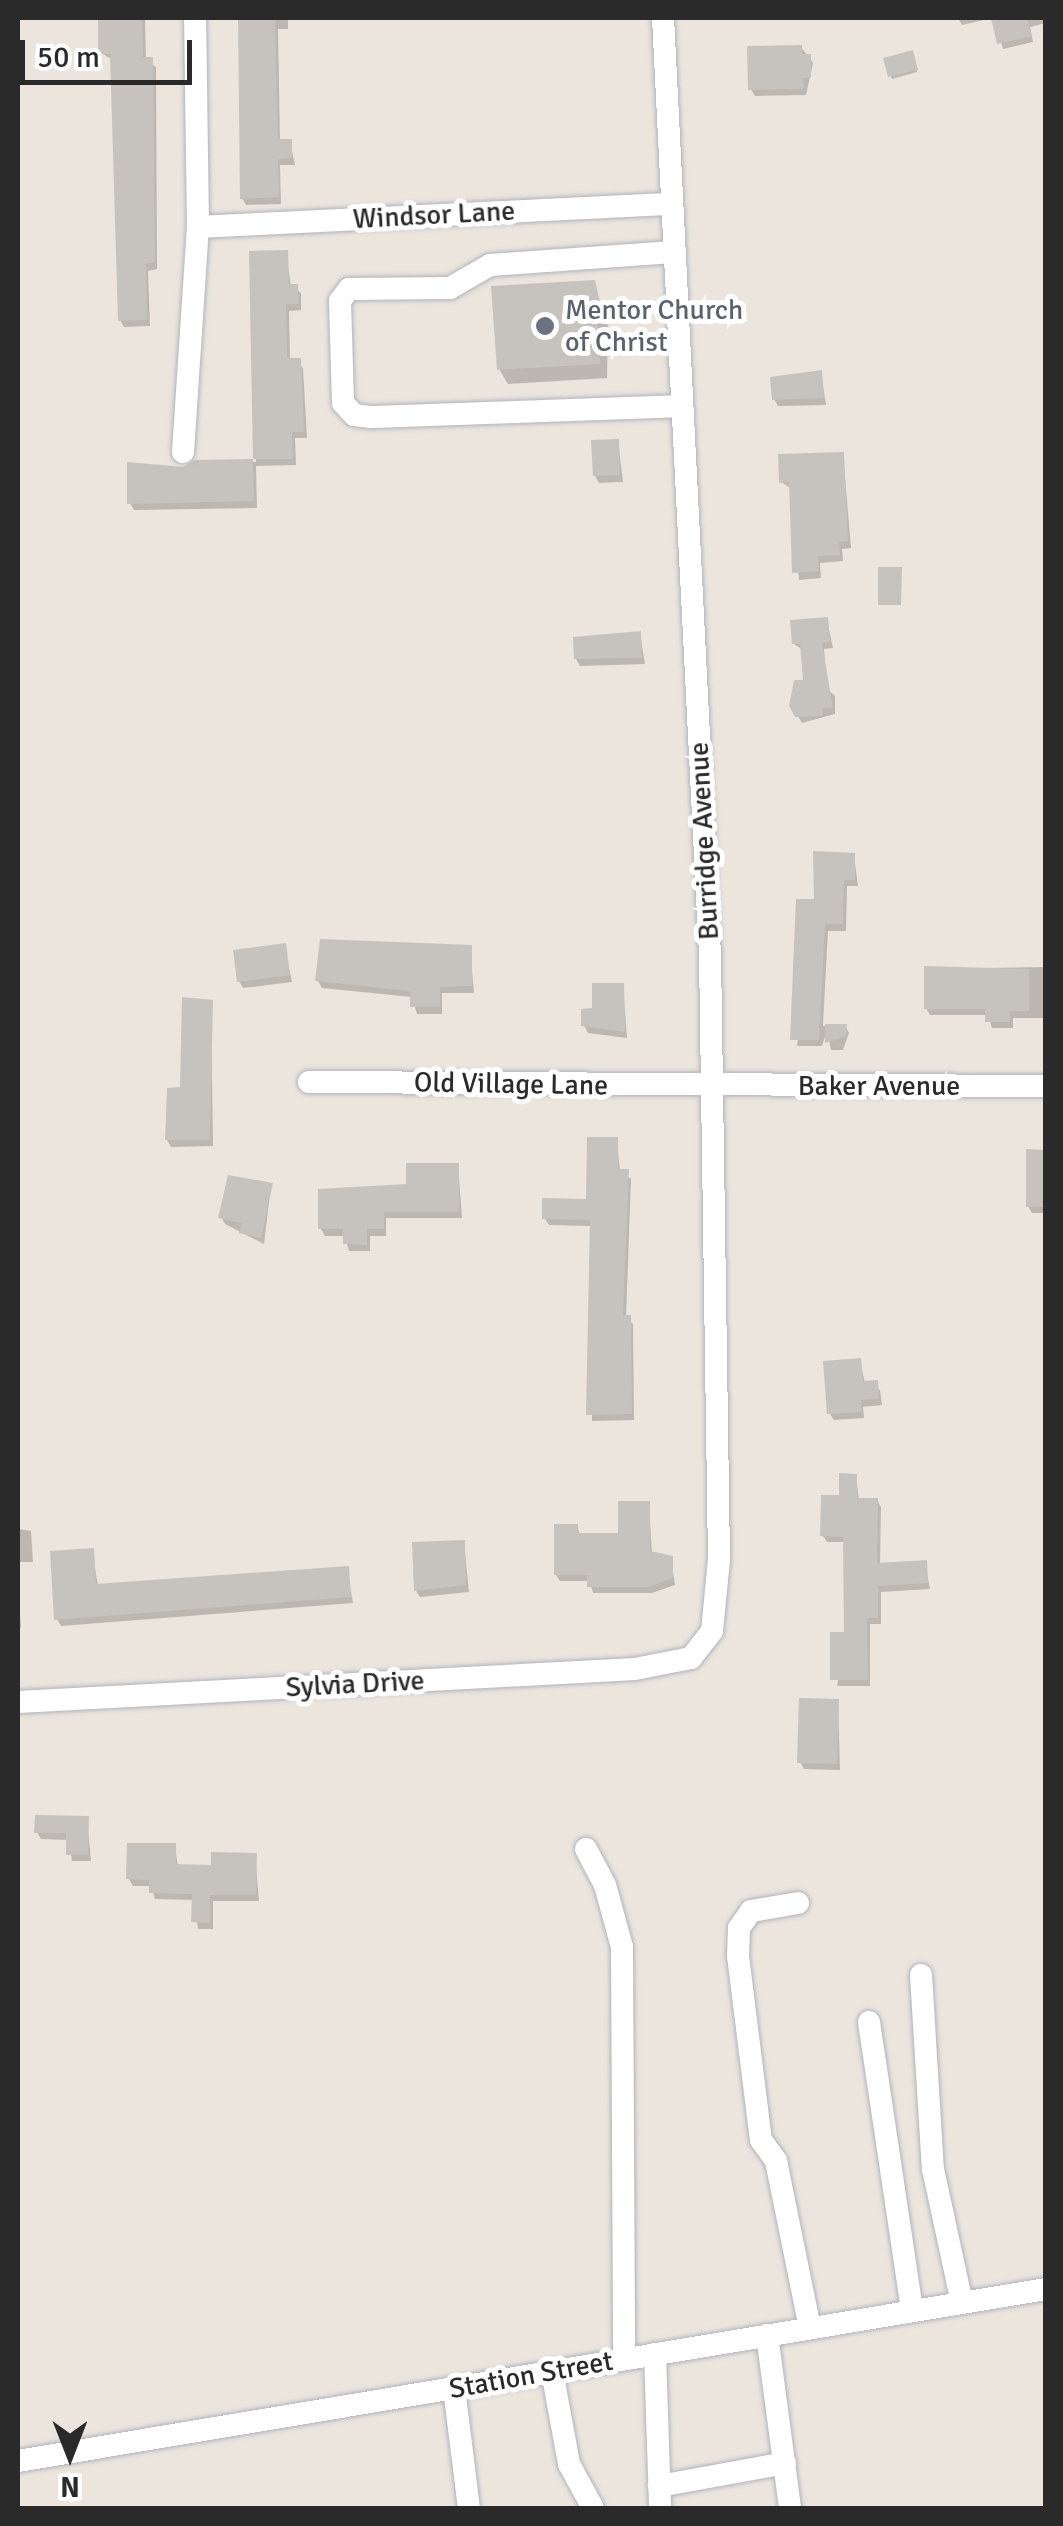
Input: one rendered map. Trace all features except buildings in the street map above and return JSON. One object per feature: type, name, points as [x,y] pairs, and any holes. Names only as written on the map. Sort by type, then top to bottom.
[{"type":"street","points":[[184,452],[198,227],[195,18]]},
{"type":"street","name":"Burridge Avenue","points":[[663,18],[712,1086],[719,1560],[712,1631],[691,1658]]},
{"type":"street","name":"Windsor Lane","points":[[198,227],[671,204]]},
{"type":"street","points":[[672,252],[490,265],[450,288],[349,289],[340,301],[342,403],[354,415],[370,417],[681,406]]},
{"type":"street","name":"Old Village Lane","points":[[309,1082],[712,1086]]},
{"type":"street","name":"Baker Avenue","points":[[712,1086],[1046,1086]]},
{"type":"street","name":"Sylvia Drive","points":[[18,1702],[635,1669],[691,1658]]},
{"type":"street","points":[[586,1850],[606,1885],[622,1947],[624,2359]]},
{"type":"street","points":[[798,1903],[751,1911],[738,1928],[738,1956],[761,2140],[776,2161],[810,2328]]},
{"type":"street","points":[[921,1975],[934,2169],[962,2302]]},
{"type":"street","points":[[869,2022],[912,2311]]},
{"type":"street","name":"Station Street","points":[[18,2461],[1046,2289]]},
{"type":"street","points":[[766,2336],[790,2508]]},
{"type":"street","points":[[655,2354],[660,2497],[785,2463]]},
{"type":"street","points":[[552,2372],[569,2464],[592,2508]]},
{"type":"street","points":[[454,2388],[470,2508]]},
{"type":"place","name":"Mentor Church of Christ","points":[[545,326]]}]
